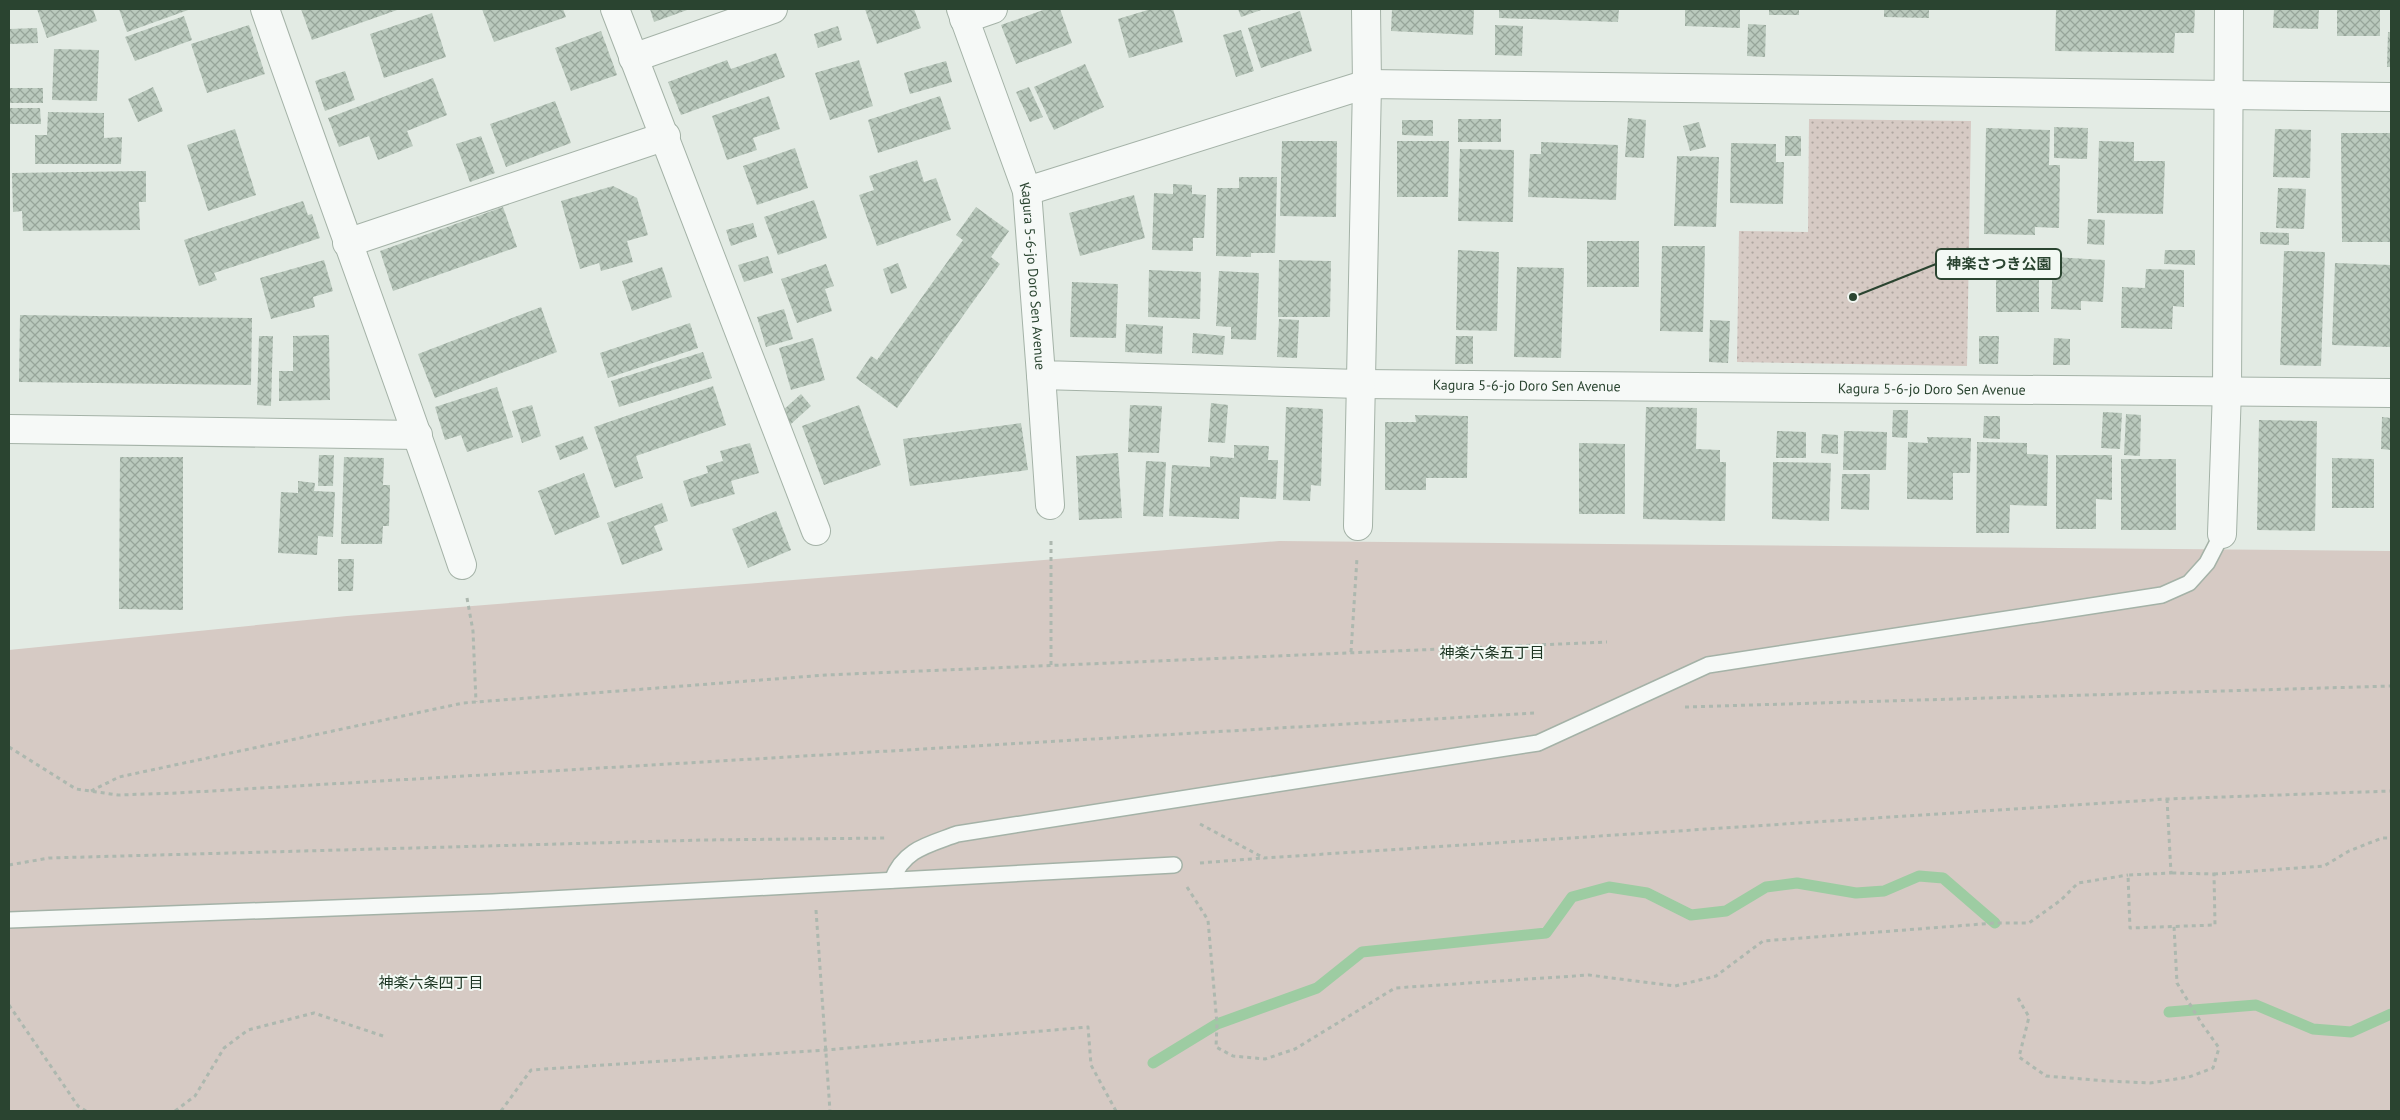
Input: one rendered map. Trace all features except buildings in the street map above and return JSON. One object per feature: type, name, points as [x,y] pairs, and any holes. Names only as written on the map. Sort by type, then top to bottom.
[{"type":"street","points":[[265,9],[347,243],[418,435],[462,565]]},
{"type":"street","points":[[615,9],[633,58],[666,136],[816,531]]},
{"type":"street","points":[[633,58],[773,9]]},
{"type":"street","points":[[963,14],[993,9]]},
{"type":"street","points":[[1358,526],[1367,84],[1366,9]]},
{"type":"street","points":[[2222,534],[2227,390],[2229,9]]},
{"type":"street","name":"Kagura 5-6-jo Doro Sen Avenue","points":[[963,14],[1027,191],[1041,376],[1360,384],[2227,390],[2391,393]]},
{"type":"street","points":[[1027,191],[1367,84],[2391,97]]},
{"type":"street","points":[[347,243],[666,136]]},
{"type":"street","points":[[1041,376],[1050,505]]},
{"type":"street","points":[[9,429],[418,435]]},
{"type":"lane","points":[[892,880],[897,866],[917,849],[957,834],[1538,743],[1708,665],[2162,595],[2189,583],[2207,563],[2222,534]]},
{"type":"lane","points":[[9,920],[493,902],[1174,865]]},
{"type":"path","points":[[1050,505],[1052,583],[1050,665]]},
{"type":"path","points":[[1351,652],[1357,568]]},
{"type":"path","points":[[473,631],[476,702]]},
{"type":"path","points":[[91,791],[119,777],[476,702],[826,675],[1607,642]]},
{"type":"path","points":[[1678,708],[2391,686]]},
{"type":"path","points":[[9,747],[76,789],[118,795],[187,793],[1537,713]]},
{"type":"path","points":[[2391,791],[2167,799],[1174,865],[1208,920],[1217,1024],[1216,1047],[1234,1056],[1264,1059],[1295,1049],[1394,988],[1589,975],[1675,986],[1716,976],[1763,941],[1995,923],[2029,923],[2061,900],[2078,883],[2128,875],[2214,874],[2324,866],[2348,851],[2382,838],[2391,838]]},
{"type":"path","points":[[2167,799],[2171,873]]},
{"type":"path","points":[[1156,802],[1264,858]]},
{"type":"path","points":[[9,865],[49,858],[704,840],[893,838],[917,849]]},
{"type":"path","points":[[2128,875],[2130,928],[2215,925],[2214,874]]},
{"type":"path","points":[[814,885],[830,1111]]},
{"type":"path","points":[[2018,998],[2029,1017],[2019,1057],[2046,1076],[2150,1083],[2190,1077],[2213,1068],[2219,1048],[2177,983],[2174,926]]},
{"type":"path","points":[[9,1005],[78,1106],[86,1111]]},
{"type":"path","points":[[175,1111],[194,1096],[224,1048],[248,1030],[314,1013],[386,1036]]},
{"type":"path","points":[[501,1111],[531,1070],[826,1050],[1088,1027],[1091,1065],[1116,1111]]},
{"type":"shaded area","points":[[1809,119],[1971,121],[1967,366],[1737,362],[1739,231],[1808,232]]},
{"type":"shaded area","points":[[1279,541],[2391,551],[2391,1111],[9,1111],[9,650],[347,616]]},
{"type":"waterway","points":[[1153,1063],[1217,1024],[1317,988],[1362,952],[1546,933],[1572,897],[1609,887],[1647,893],[1691,915],[1726,911],[1766,887],[1797,883],[1856,893],[1884,891],[1919,876],[1943,878],[1995,923]]},
{"type":"waterway","points":[[2169,1012],[2256,1005],[2313,1029],[2351,1032],[2391,1014]]},
{"type":"place","name":"神楽さつき公園","points":[[1853,297]]},
{"type":"district","name":"神楽六条五丁目","points":[[1492,652]]},
{"type":"district","name":"神楽六条四丁目","points":[[431,982]]}]
